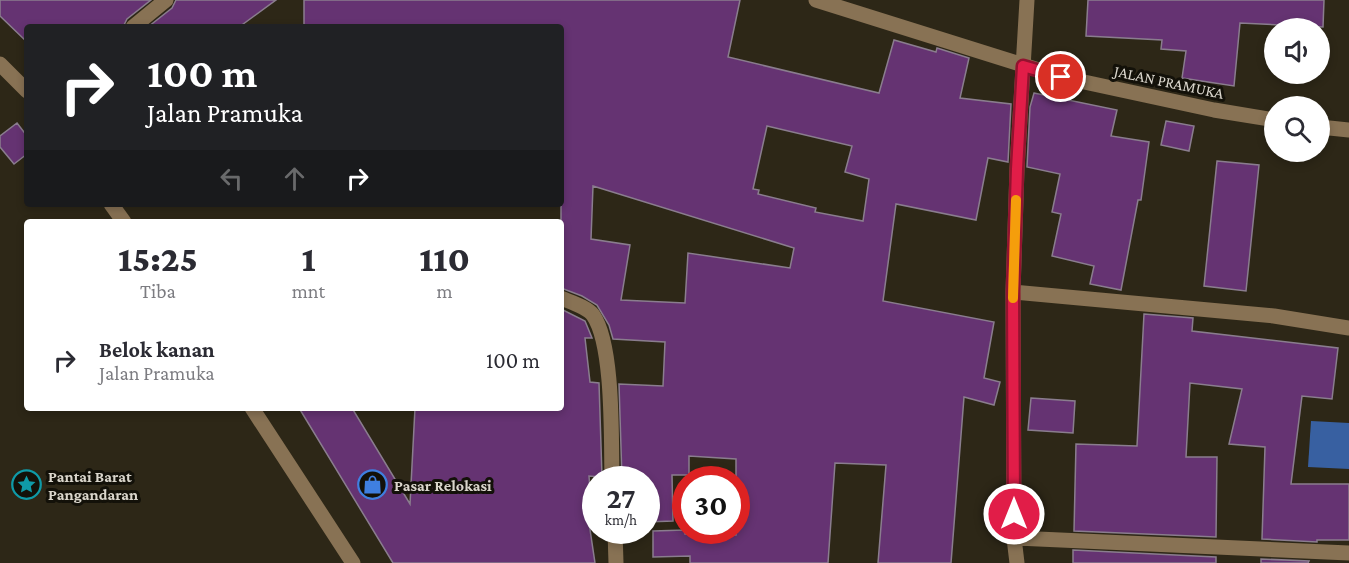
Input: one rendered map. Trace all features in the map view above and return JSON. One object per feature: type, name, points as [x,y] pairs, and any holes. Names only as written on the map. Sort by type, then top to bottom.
[{"type":"street","points":[[137,24],[166,0]]},
{"type":"street","name":"JALAN PRAMUKA","points":[[816,0],[857,6],[1023,66],[1061,77],[1203,108],[1264,118]]},
{"type":"street","points":[[1017,563],[1014,538],[1013,291],[1017,169],[1027,0]]},
{"type":"street","points":[[0,64],[24,88]]},
{"type":"street","points":[[1330,128],[1349,130]]},
{"type":"street","points":[[1013,291],[1274,316],[1349,328]]},
{"type":"street","points":[[564,299],[592,313],[602,331],[608,363],[612,466]]},
{"type":"street","points":[[254,411],[353,563]]},
{"type":"street","points":[[1014,538],[1349,553]]},
{"type":"street","points":[[615,544],[616,563]]},
{"type":"water","points":[[1311,421],[1349,423],[1349,469],[1308,467]]},
{"type":"building","points":[[0,0],[151,0],[127,19],[124,24],[24,24],[24,39],[0,16]]},
{"type":"building","points":[[176,0],[276,0],[243,24],[152,24],[172,8]]},
{"type":"building","points":[[304,0],[740,0],[728,57],[879,93],[894,40],[936,52],[937,48],[969,58],[960,98],[1011,104],[1008,162],[988,158],[976,220],[896,204],[883,301],[994,322],[984,378],[1000,382],[994,405],[964,397],[951,563],[878,563],[886,465],[835,463],[828,563],[690,563],[690,556],[653,557],[653,544],[660,544],[660,531],[672,530],[672,544],[750,544],[750,466],[736,466],[736,459],[689,456],[689,466],[672,466],[672,521],[660,521],[660,466],[622,466],[619,384],[663,386],[665,342],[613,339],[609,325],[597,305],[564,289],[564,219],[561,219],[561,207],[564,207],[564,24],[304,24]],"holes":[[[767,126],[852,146],[845,172],[869,179],[863,221],[815,212],[816,208],[758,194],[759,190],[753,189]],[[593,186],[794,248],[790,268],[688,253],[685,303],[621,300],[630,245],[591,239]]]},
{"type":"building","points":[[1088,0],[1324,0],[1323,18],[1264,18],[1264,24],[1240,23],[1234,86],[1182,78],[1186,51],[1161,49],[1162,40],[1086,36]]},
{"type":"building","points":[[1034,93],[1117,110],[1111,136],[1149,142],[1141,200],[1138,200],[1121,290],[1090,284],[1094,266],[1052,256],[1061,214],[1052,212],[1060,174],[1027,167],[1030,107]]},
{"type":"building","points":[[1166,121],[1194,126],[1189,151],[1161,145]]},
{"type":"building","points":[[17,123],[24,132],[24,156],[14,164],[0,147],[0,136]]},
{"type":"building","points":[[1217,161],[1259,165],[1246,291],[1204,286]]},
{"type":"building","points":[[564,310],[585,321],[592,338],[585,338],[590,382],[599,383],[602,466],[582,466],[582,544],[592,544],[595,563],[393,563],[301,411],[354,411],[410,504],[415,411],[564,411]]},
{"type":"building","points":[[1144,314],[1193,318],[1192,331],[1338,348],[1332,399],[1302,396],[1291,484],[1349,484],[1349,540],[1317,540],[1317,542],[1262,539],[1265,447],[1229,444],[1242,389],[1190,383],[1186,457],[1217,457],[1216,537],[1074,531],[1076,444],[1137,446]]},
{"type":"building","points":[[1031,398],[1075,401],[1073,433],[1028,430]]},
{"type":"building","points":[[1073,550],[1216,557],[1216,563],[1073,563]]},
{"type":"building","points":[[1261,559],[1309,561],[1308,563],[1261,563]]},
{"type":"slow traffic","points":[[1013,298],[1016,200]]},
{"type":"place","name":"Pantai Barat Pangandaran","points":[[27,485]]},
{"type":"place","name":"Pasar Relokasi","points":[[373,485]]},
{"type":"route","points":[[1014,514],[1013,291],[1023,66],[1061,77]]}]
